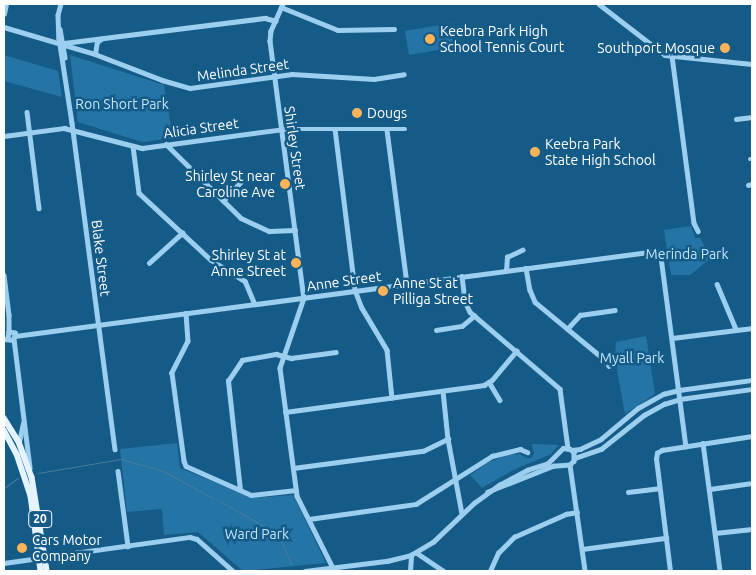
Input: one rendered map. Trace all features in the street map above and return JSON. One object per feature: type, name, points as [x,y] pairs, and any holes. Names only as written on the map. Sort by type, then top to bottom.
[{"type":"main road","name":"20","points":[[4,418],[19,442],[30,468],[36,495],[42,558],[41,571]]},
{"type":"main road","name":"20","points":[[4,430],[14,446],[22,468],[32,506],[42,558],[47,571]]},
{"type":"street","points":[[4,14],[6,4]]},
{"type":"street","name":"Blake Street","points":[[61,4],[58,18],[115,449]]},
{"type":"street","points":[[599,4],[656,50],[672,56],[752,64]]},
{"type":"street","points":[[282,5],[338,30],[394,29]]},
{"type":"street","name":"Shirley Street","points":[[282,5],[270,38],[304,298]]},
{"type":"street","points":[[62,44],[265,18],[276,20]]},
{"type":"street","name":"Melinda Street","points":[[4,27],[95,54],[162,80],[190,88],[300,74],[374,79],[404,74]]},
{"type":"street","points":[[95,54],[97,42],[101,39]]},
{"type":"street","points":[[672,56],[694,222],[698,231]]},
{"type":"street","points":[[26,112],[39,208]]},
{"type":"street","points":[[736,119],[752,116]]},
{"type":"street","name":"Alicia Street","points":[[4,136],[64,128],[142,148],[282,129],[405,130]]},
{"type":"street","points":[[335,129],[355,290],[362,308],[387,350],[392,398]]},
{"type":"street","points":[[387,130],[408,283]]},
{"type":"street","points":[[166,144],[241,218],[256,226],[276,232],[295,230]]},
{"type":"street","points":[[133,146],[139,193],[212,260],[245,281],[255,304]]},
{"type":"street","points":[[223,201],[242,182]]},
{"type":"street","points":[[149,263],[182,233]]},
{"type":"street","points":[[506,270],[507,257],[522,250]]},
{"type":"street","name":"Anne Street","points":[[10,336],[654,251],[658,252],[661,257],[672,338]]},
{"type":"street","points":[[526,268],[533,299],[609,366]]},
{"type":"street","points":[[4,275],[10,336],[27,438],[30,468]]},
{"type":"street","points":[[462,276],[465,302],[474,316],[560,389],[570,449],[575,458]]},
{"type":"street","points":[[717,284],[736,330]]},
{"type":"street","points":[[304,298],[282,356],[280,368],[296,490],[332,569]]},
{"type":"street","points":[[567,329],[580,315],[616,310]]},
{"type":"street","points":[[186,313],[188,340],[172,373],[184,461],[190,468],[255,495],[296,490]]},
{"type":"street","points":[[436,330],[462,326],[474,316]]},
{"type":"street","points":[[686,446],[672,338],[752,328]]},
{"type":"street","points":[[240,490],[228,381],[242,360],[276,354],[291,358],[336,352]]},
{"type":"street","points":[[285,412],[443,391],[490,382],[516,352]]},
{"type":"street","points":[[306,571],[332,569],[411,555],[433,542],[462,514],[507,479],[548,463],[557,456],[560,449],[580,449],[601,439],[643,404],[678,390],[752,380]]},
{"type":"street","points":[[490,382],[500,400]]},
{"type":"street","points":[[585,571],[570,465],[575,458],[601,449],[651,410],[680,399],[752,389]]},
{"type":"street","points":[[443,391],[448,439],[462,514]]},
{"type":"street","points":[[19,442],[23,422]]},
{"type":"street","points":[[670,571],[659,488],[657,453],[662,450],[752,436]]},
{"type":"street","points":[[14,446],[27,438]]},
{"type":"street","points":[[293,468],[423,451],[448,439]]},
{"type":"street","points":[[703,443],[720,571]]},
{"type":"street","points":[[309,519],[416,504],[492,456],[520,449],[527,452]]},
{"type":"street","points":[[557,456],[562,465]]},
{"type":"street","points":[[488,492],[551,467],[570,465]]},
{"type":"street","points":[[118,471],[128,546]]},
{"type":"street","points":[[710,489],[752,483]]},
{"type":"street","points":[[628,492],[659,488]]},
{"type":"street","points":[[490,571],[498,553],[514,536],[541,524],[577,512]]},
{"type":"street","points":[[715,533],[752,529]]},
{"type":"street","points":[[4,563],[190,537],[197,539],[233,571]]},
{"type":"street","points":[[582,549],[666,538]]},
{"type":"street","points":[[417,552],[444,571]]},
{"type":"street","points":[[410,571],[411,555]]},
{"type":"green space","name":"Keebra Park High School Tennis Court","points":[[452,23],[455,47],[409,55],[405,31]]},
{"type":"green space","points":[[4,55],[58,71],[62,97],[4,81]]},
{"type":"green space","name":"Ron Short Park","points":[[70,55],[164,85],[173,138],[142,142],[78,122]]},
{"type":"green space","name":"Merinda Park","points":[[691,226],[695,238],[700,238],[711,258],[690,275],[671,275],[664,230]]},
{"type":"green space","name":"Myall Park","points":[[646,336],[655,394],[625,414],[615,359],[616,342]]},
{"type":"green space","name":"Ward Park","points":[[177,443],[180,468],[252,498],[293,495],[326,563],[243,571],[198,532],[164,535],[162,509],[127,512],[120,449]]},
{"type":"green space","points":[[532,444],[559,445],[551,454],[513,470],[482,488],[470,475],[487,463],[506,455],[520,454],[526,458],[531,458],[534,454]]},
{"type":"waterway","points":[[38,473],[121,459],[163,471],[213,498]]},
{"type":"waterway","points":[[4,488],[18,478]]},
{"type":"waterway","points":[[220,501],[267,528],[280,538],[291,564]]},
{"type":"place","name":"Keebra Park High School Tennis Court","points":[[430,39]]},
{"type":"place","name":"Southport Mosque","points":[[725,48]]},
{"type":"place","name":"Dougs","points":[[357,113]]},
{"type":"place","name":"Keebra Park State High School","points":[[535,152]]},
{"type":"place","name":"Shirley St near Caroline Ave","points":[[285,184]]},
{"type":"place","name":"Shirley St at Anne Street","points":[[296,263]]},
{"type":"place","name":"Anne St at Pilliga Street","points":[[383,291]]},
{"type":"place","name":"Cars Motor Company","points":[[22,548]]}]
